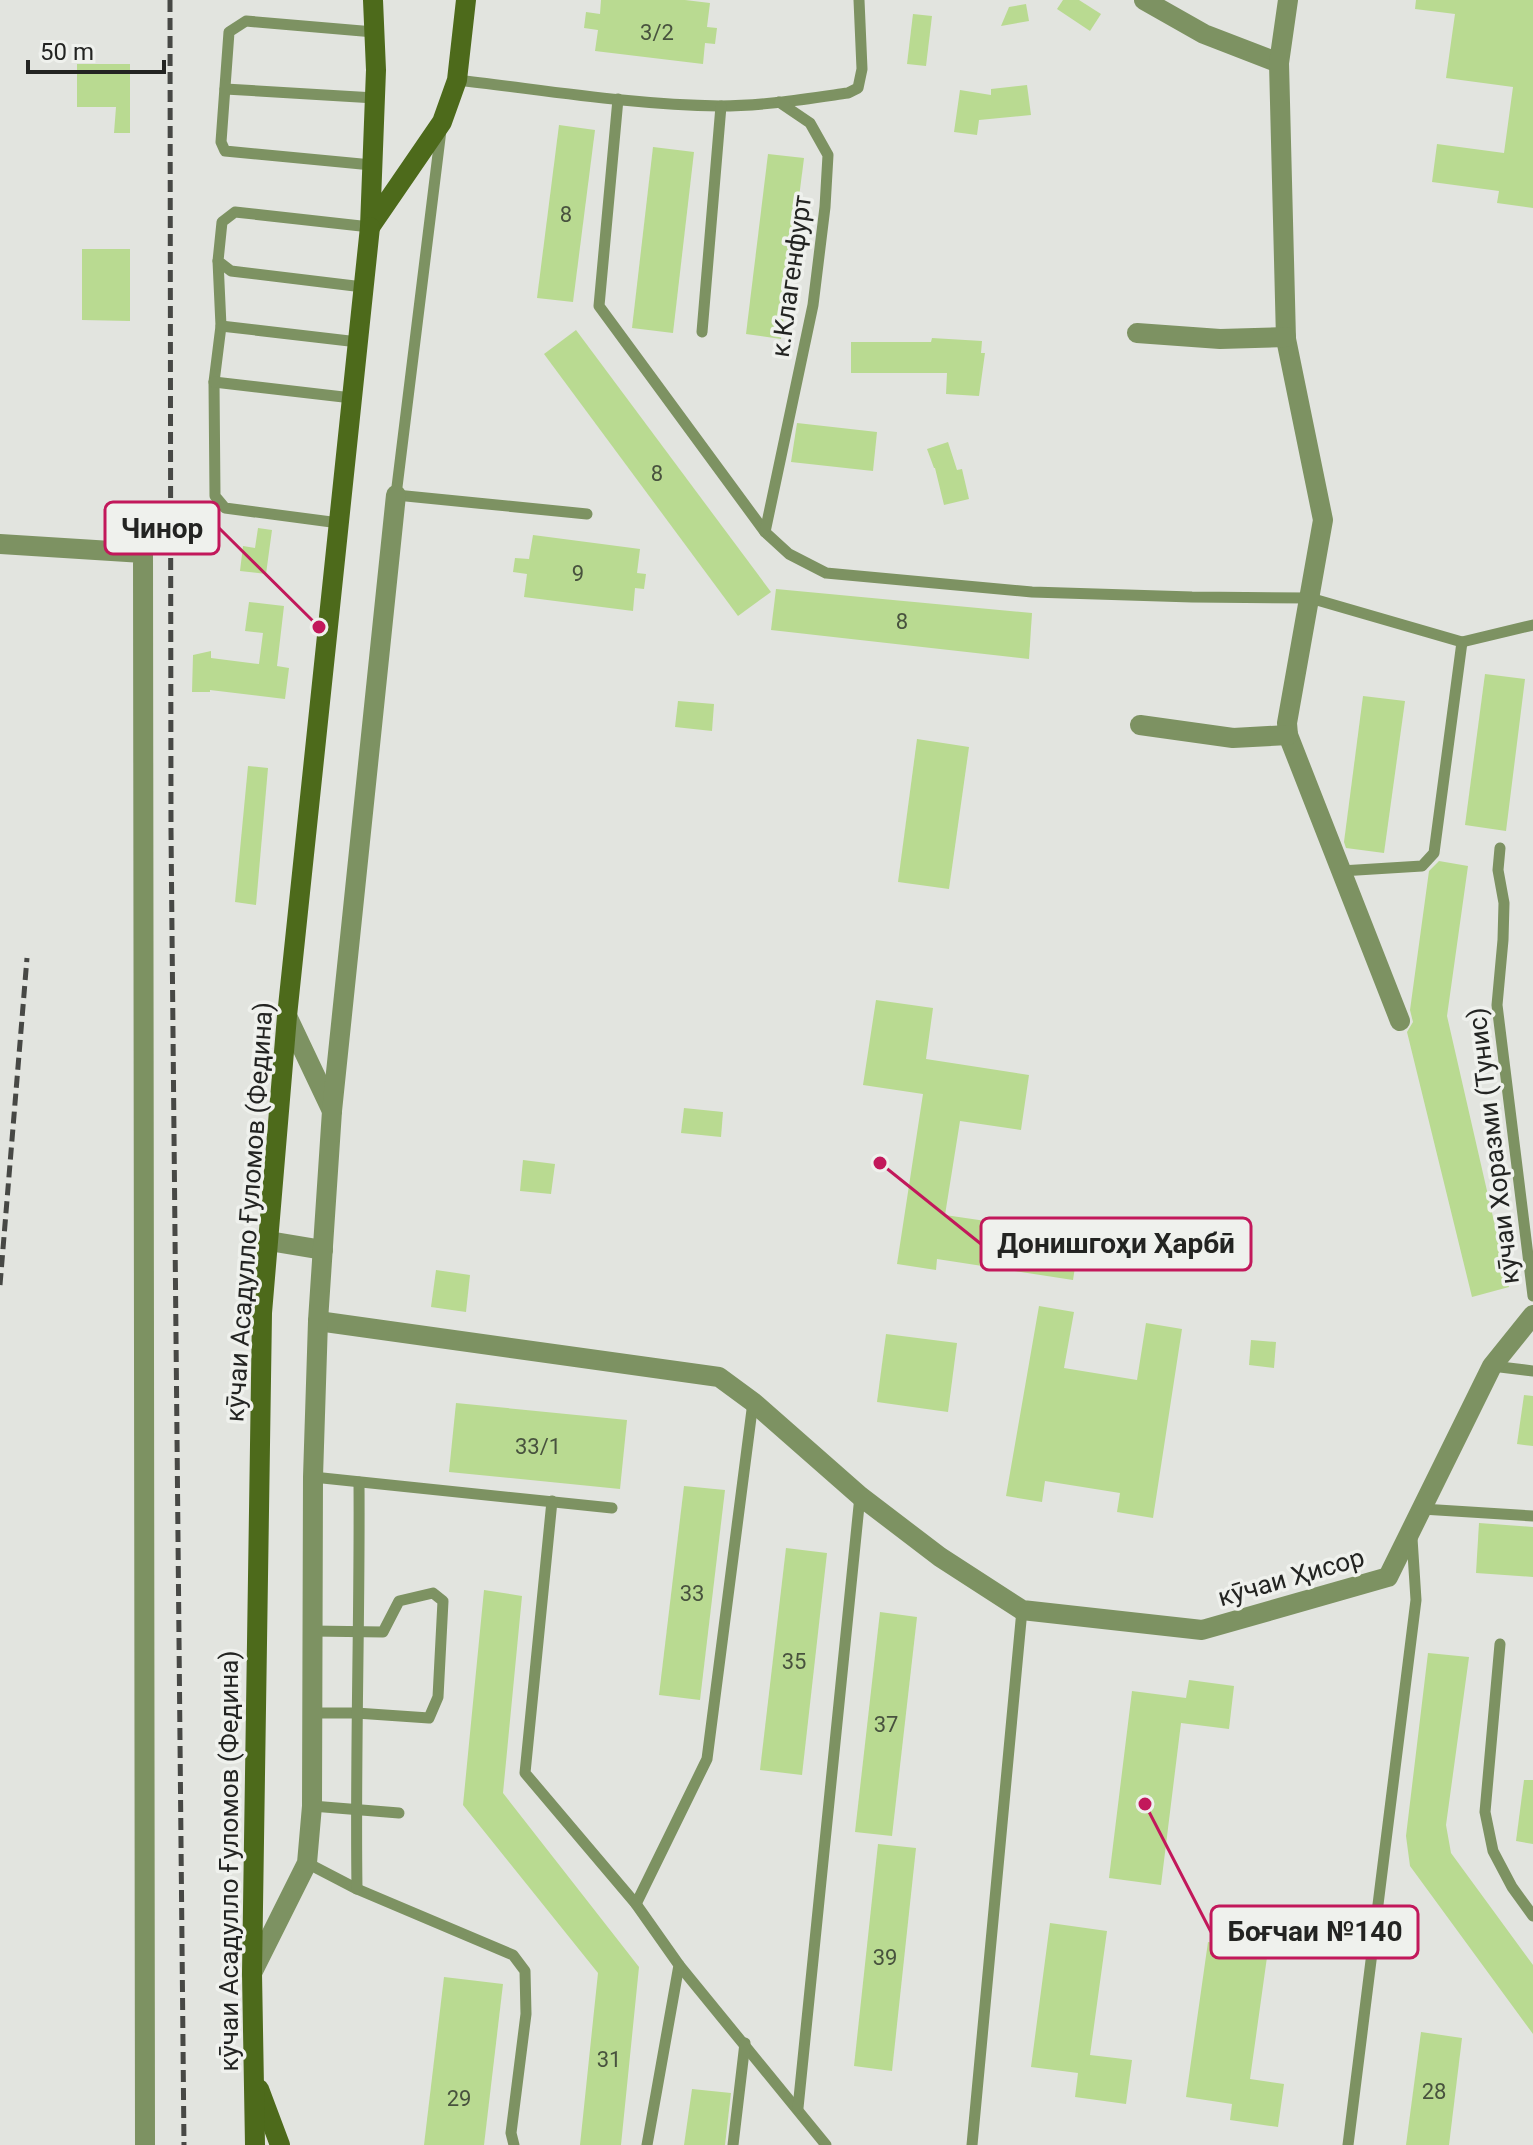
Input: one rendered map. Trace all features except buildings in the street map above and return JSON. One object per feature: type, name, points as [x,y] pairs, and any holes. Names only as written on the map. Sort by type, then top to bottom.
[{"type":"street","name":"кӯчаи Асадулло Ғуломов (Федина)","points":[[255,2145],[252,1973],[262,1313],[287,1016],[370,227],[375,98],[373,0]]},
{"type":"street","name":"кӯчаи Асадулло Ғуломов (Федина)","points":[[370,227],[442,122],[457,80],[466,0]]},
{"type":"street","points":[[1144,0],[1204,34],[1279,63]]},
{"type":"street","points":[[1288,0],[1279,63],[1286,337],[1323,520],[1287,723],[1288,735],[1400,1021]]},
{"type":"street","points":[[1137,333],[1220,339],[1286,337]]},
{"type":"street","points":[[252,1973],[307,1863],[312,1806],[313,1477],[318,1321],[332,1111],[396,495]]},
{"type":"street","points":[[0,544],[143,553],[145,2145]]},
{"type":"street","points":[[1140,725],[1233,738],[1288,735]]},
{"type":"street","points":[[287,1016],[332,1111]]},
{"type":"street","points":[[269,1241],[323,1250]]},
{"type":"street","name":"кӯчаи Ҳисор","points":[[1022,1610],[1202,1630],[1388,1577],[1492,1366],[1533,1315]]},
{"type":"street","points":[[318,1321],[719,1377],[753,1402],[860,1496],[940,1557],[1022,1610]]},
{"type":"street","points":[[253,2073],[280,2145]]},
{"type":"lane","points":[[457,80],[618,99],[721,106],[848,93],[858,88],[862,69],[859,0]]},
{"type":"lane","points":[[372,165],[225,151],[221,142],[229,32],[246,21],[374,32]]},
{"type":"lane","points":[[225,89],[375,98]]},
{"type":"lane","points":[[618,99],[599,306],[765,532],[789,554],[826,573],[1032,592],[1310,598],[1462,642],[1533,625]]},
{"type":"lane","name":"к.Клагенфурт","points":[[765,532],[813,305],[828,155],[810,123],[779,102]]},
{"type":"lane","points":[[702,332],[721,106]]},
{"type":"lane","points":[[442,122],[396,495],[587,514]]},
{"type":"lane","points":[[339,523],[225,508],[215,496],[214,382],[221,326],[218,261],[222,222],[235,212],[370,227]]},
{"type":"lane","points":[[218,261],[231,271],[363,287]]},
{"type":"lane","points":[[221,326],[358,342]]},
{"type":"lane","points":[[214,382],[352,398]]},
{"type":"lane","points":[[1341,871],[1422,866],[1434,853],[1462,642]]},
{"type":"lane","name":"кӯчаи Хоразми (Тунис)","points":[[1500,848],[1498,870],[1504,903],[1497,1005],[1533,1296]]},
{"type":"lane","points":[[1492,1366],[1533,1371]]},
{"type":"lane","points":[[636,1904],[707,1759],[753,1402]]},
{"type":"lane","points":[[313,1477],[612,1508]]},
{"type":"lane","points":[[357,1889],[359,1482]]},
{"type":"lane","points":[[798,2108],[860,1496]]},
{"type":"lane","points":[[552,1501],[525,1773],[636,1904],[679,1965],[826,2145]]},
{"type":"lane","points":[[1422,1509],[1533,1516]]},
{"type":"lane","points":[[1348,2145],[1416,1600],[1412,1529]]},
{"type":"lane","points":[[312,1631],[383,1632],[399,1601],[433,1593],[443,1601],[438,1697],[429,1718],[312,1713]]},
{"type":"lane","points":[[972,2145],[1022,1610]]},
{"type":"lane","points":[[1500,1644],[1485,1812],[1493,1851],[1512,1887],[1533,1916]]},
{"type":"lane","points":[[312,1806],[399,1813]]},
{"type":"lane","points":[[307,1863],[357,1889],[513,1955],[525,1971],[526,2014],[511,2133],[514,2145]]},
{"type":"lane","points":[[647,2145],[679,1965]]},
{"type":"lane","points":[[733,2145],[745,2043]]},
{"type":"railway","points":[[170,0],[171,830],[184,2145]]},
{"type":"railway","points":[[0,1285],[27,958]]},
{"type":"place","name":"Чинор","points":[[319,627]]},
{"type":"place","name":"Донишгоҳи Ҳарбӣ","points":[[880,1163]]},
{"type":"place","name":"Боғчаи №140","points":[[1145,1804]]}]
